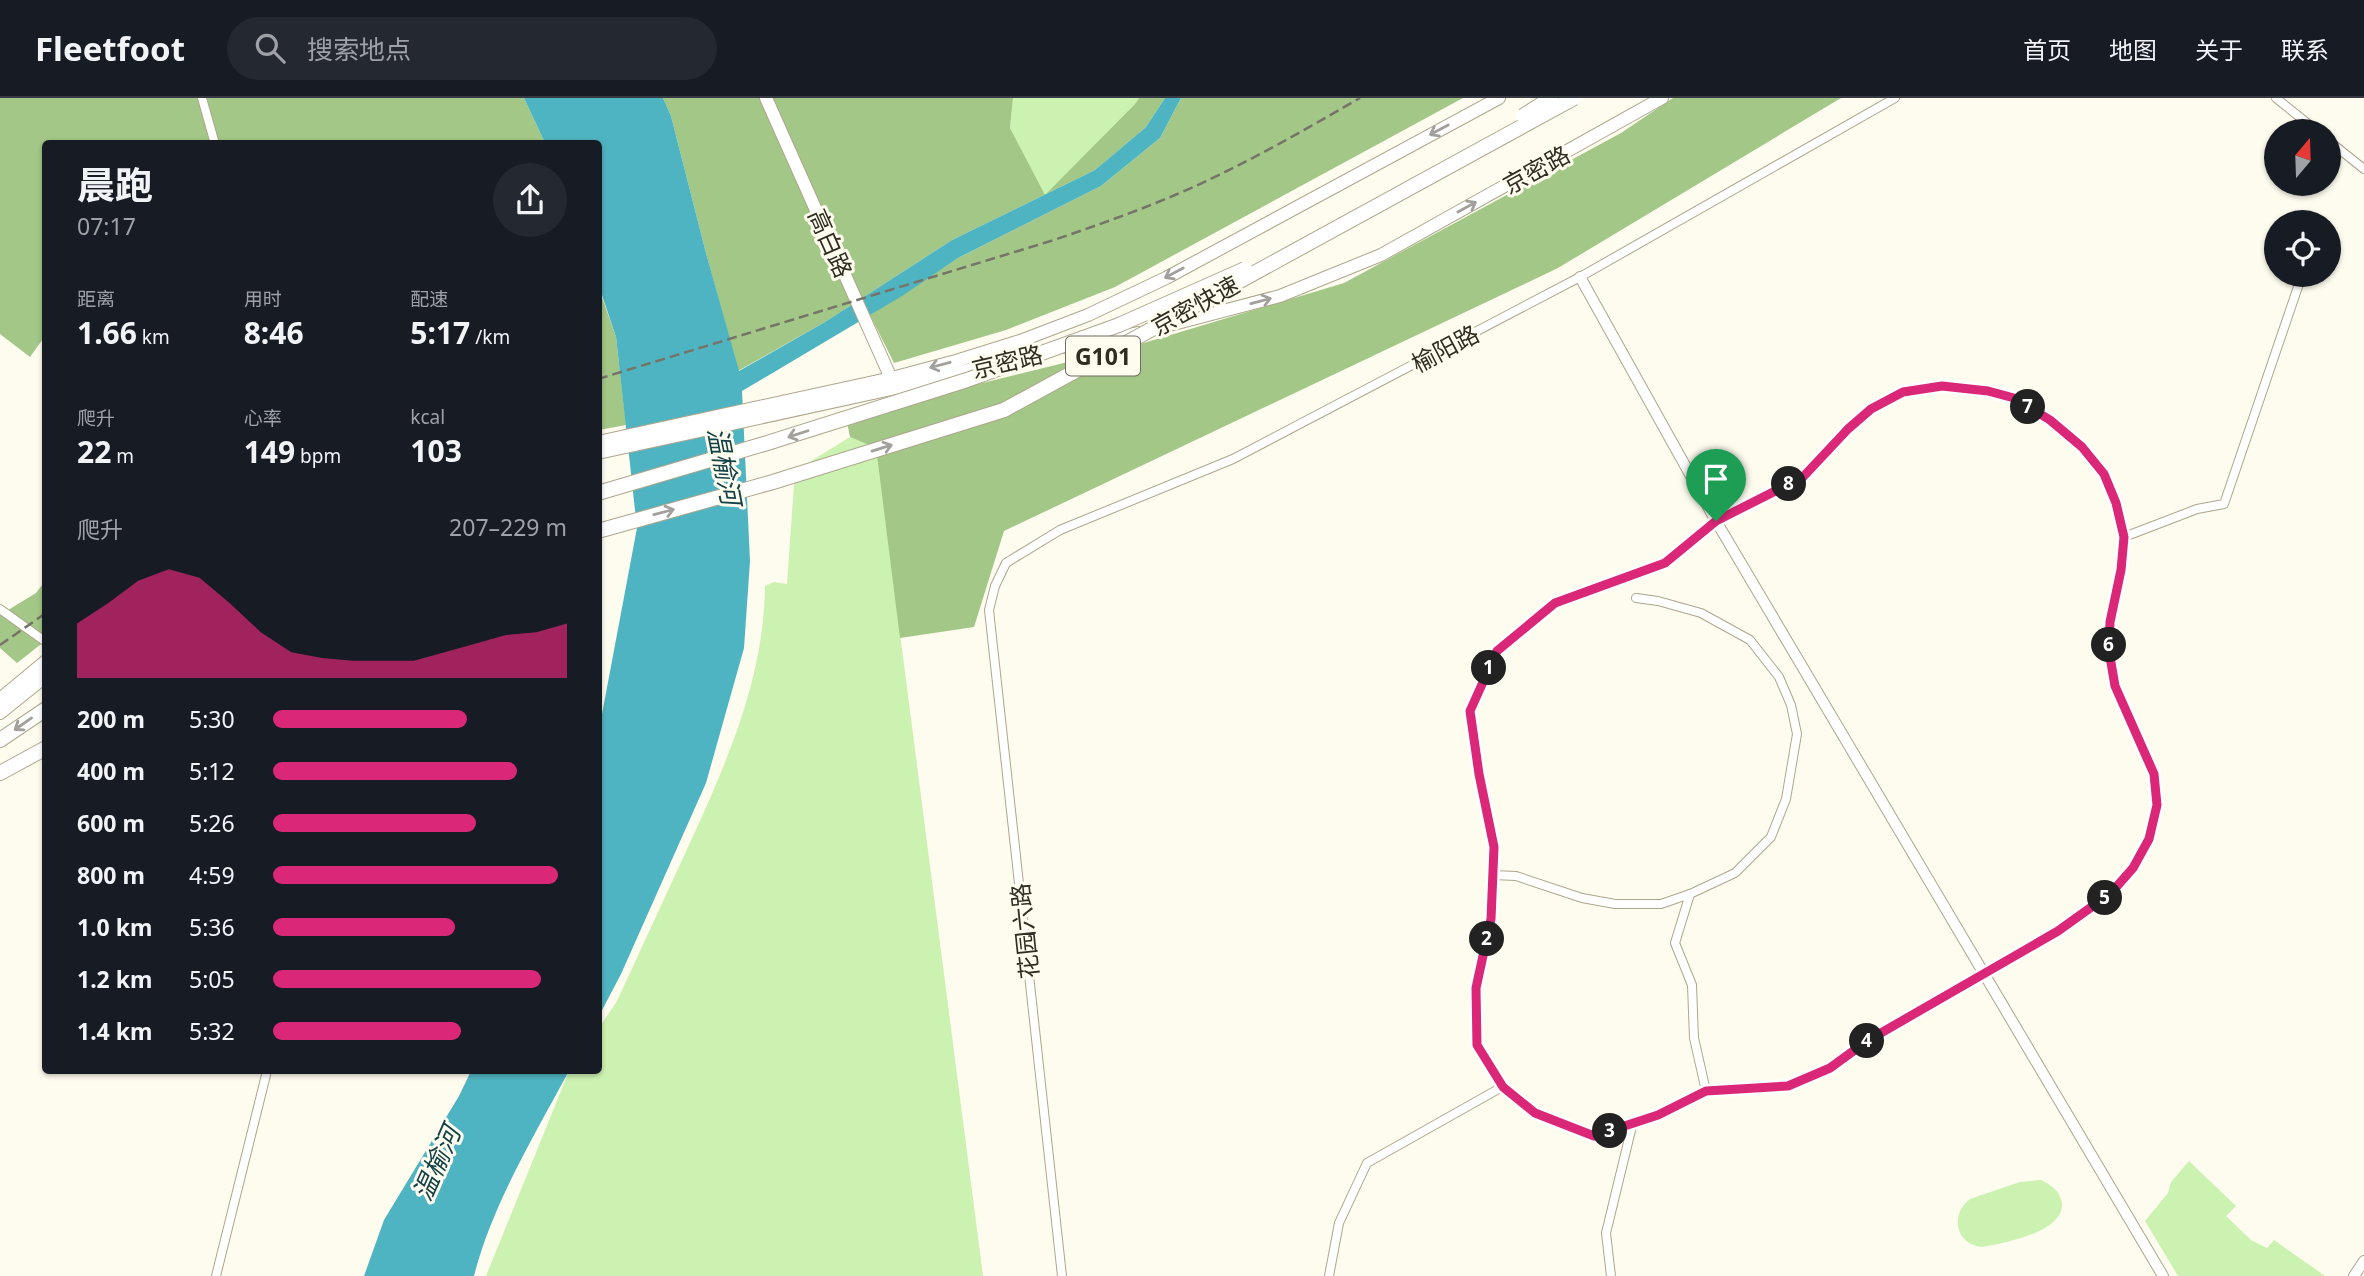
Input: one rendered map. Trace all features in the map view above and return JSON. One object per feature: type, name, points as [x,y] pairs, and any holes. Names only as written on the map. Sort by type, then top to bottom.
[{"type":"highway","name":"京密快速","points":[[602,492],[967,380],[1119,325],[1257,263],[1417,181],[1552,98]]},
{"type":"highway","name":"京密快速","points":[[602,530],[773,482],[1004,410],[1574,98]]},
{"type":"highway","points":[[0,740],[42,712]]},
{"type":"highway","points":[[0,773],[42,750]]},
{"type":"main road","name":"高白路","points":[[766,98],[894,383]]},
{"type":"main road","name":"京密路","points":[[894,383],[1088,315],[1166,278],[1499,98]]},
{"type":"main road","name":"京密路","points":[[602,441],[1095,343],[1280,296],[1381,255],[1662,98]]},
{"type":"main road","name":"京密路","points":[[602,452],[788,406]]},
{"type":"main road","points":[[0,699],[42,664]]},
{"type":"main road","points":[[0,713],[42,679]]},
{"type":"street","points":[[202,98],[214,140]]},
{"type":"street","name":"榆阳路","points":[[995,586],[1006,563],[1060,530],[1233,458],[1580,277],[1895,98]]},
{"type":"street","points":[[2276,98],[2302,119]]},
{"type":"street","points":[[2342,152],[2364,170]]},
{"type":"street","points":[[1580,277],[1716,521],[2163,1276]]},
{"type":"street","points":[[2124,537],[2197,509],[2224,504],[2298,287]]},
{"type":"street","points":[[1942,386],[1988,391],[2014,398],[2050,420],[2082,447],[2104,474],[2116,503],[2124,537],[2121,570],[2110,622],[2109,651],[2115,686],[2154,774],[2157,805],[2149,839],[2133,868],[2111,893],[2058,931],[1867,1041],[1830,1068],[1788,1086],[1706,1091],[1658,1115],[1594,1136],[1535,1113],[1503,1087],[1477,1045],[1476,988],[1491,919],[1494,847],[1470,711],[1497,651],[1555,603],[1665,563],[1716,521],[1803,477],[1848,429],[1871,409],[1903,392],[1942,386]]},
{"type":"street","name":"花园六路","points":[[995,586],[989,610],[1062,1276]]},
{"type":"street","points":[[1493,875],[1516,876],[1582,898],[1615,904],[1661,904],[1735,873],[1771,837],[1786,799],[1797,734],[1791,705],[1779,677],[1750,640],[1701,613],[1636,598]]},
{"type":"street","points":[[0,608],[42,639]]},
{"type":"street","points":[[1690,894],[1675,943],[1692,985],[1694,1038],[1706,1091]]},
{"type":"street","points":[[216,1276],[266,1074]]},
{"type":"street","points":[[1329,1276],[1339,1223],[1367,1163],[1503,1087]]},
{"type":"street","points":[[1611,1276],[1606,1233],[1632,1126]]},
{"type":"street","points":[[2354,1276],[2364,1261]]},
{"type":"green space","points":[[0,98],[524,98],[544,140],[42,140],[42,340],[30,357],[0,334]]},
{"type":"green space","points":[[663,98],[1013,98],[1010,128],[1045,195],[952,240],[825,322],[738,371],[671,116]]},
{"type":"green space","points":[[1013,98],[1139,98],[1045,196],[1010,128]]},
{"type":"green space","points":[[1139,98],[1165,98],[1146,127],[1095,170],[1046,194]]},
{"type":"green space","points":[[1181,98],[1463,98],[1115,287],[1006,330],[894,363],[870,315],[958,258],[1101,186],[1160,138]]},
{"type":"green space","points":[[1673,98],[1841,98],[1558,268],[1004,531],[974,627],[900,638],[876,448],[850,437],[847,422],[966,387],[1137,345],[1344,283],[1621,133]]},
{"type":"green space","points":[[602,297],[616,337],[626,425],[602,429]]},
{"type":"green space","points":[[850,437],[876,448],[983,1276],[486,1276],[568,1074],[602,1074],[602,1024],[617,1001],[729,751],[751,687],[763,620],[765,586],[774,582],[787,584],[795,471]]},
{"type":"green space","points":[[42,585],[42,643],[17,663],[0,648],[0,615],[36,593]]},
{"type":"green space","points":[[2189,1161],[2236,1206],[2226,1216],[2251,1240],[2267,1248],[2274,1240],[2325,1276],[2178,1276],[2145,1221]]},
{"type":"green space","points":[[2041,1180],[2054,1189],[2062,1203],[2054,1222],[2044,1229],[2018,1239],[1982,1247],[1973,1245],[1961,1234],[1958,1227],[1960,1212],[1970,1199],[2020,1182]]},
{"type":"water","name":"温榆河","points":[[524,98],[663,98],[671,116],[739,371],[825,322],[952,240],[1095,170],[1146,127],[1165,98],[1181,98],[1160,138],[1101,186],[958,258],[902,296],[742,391],[750,561],[744,648],[706,783],[621,974],[602,1010],[602,714],[637,528],[616,337],[602,295],[602,140],[544,140]]},
{"type":"water","name":"温榆河","points":[[470,1074],[567,1074],[503,1197],[474,1276],[364,1276],[384,1220]]},
{"type":"railway","points":[[602,378],[1115,219],[1175,195],[1269,150],[1360,98]]},
{"type":"railway","points":[[0,645],[42,616]]},
{"type":"route","points":[[1942,386],[1988,391],[2014,398],[2050,420],[2082,447],[2104,474],[2116,503],[2124,537],[2121,570],[2110,622],[2109,651],[2115,686],[2154,774],[2157,805],[2149,839],[2133,868],[2111,893],[2058,931],[1867,1041],[1830,1068],[1788,1086],[1706,1091],[1658,1115],[1594,1136],[1535,1113],[1503,1087],[1477,1045],[1476,988],[1491,919],[1494,847],[1470,711],[1497,651],[1555,603],[1665,563],[1716,521],[1803,477],[1848,429],[1871,409],[1903,392],[1942,386]]}]
